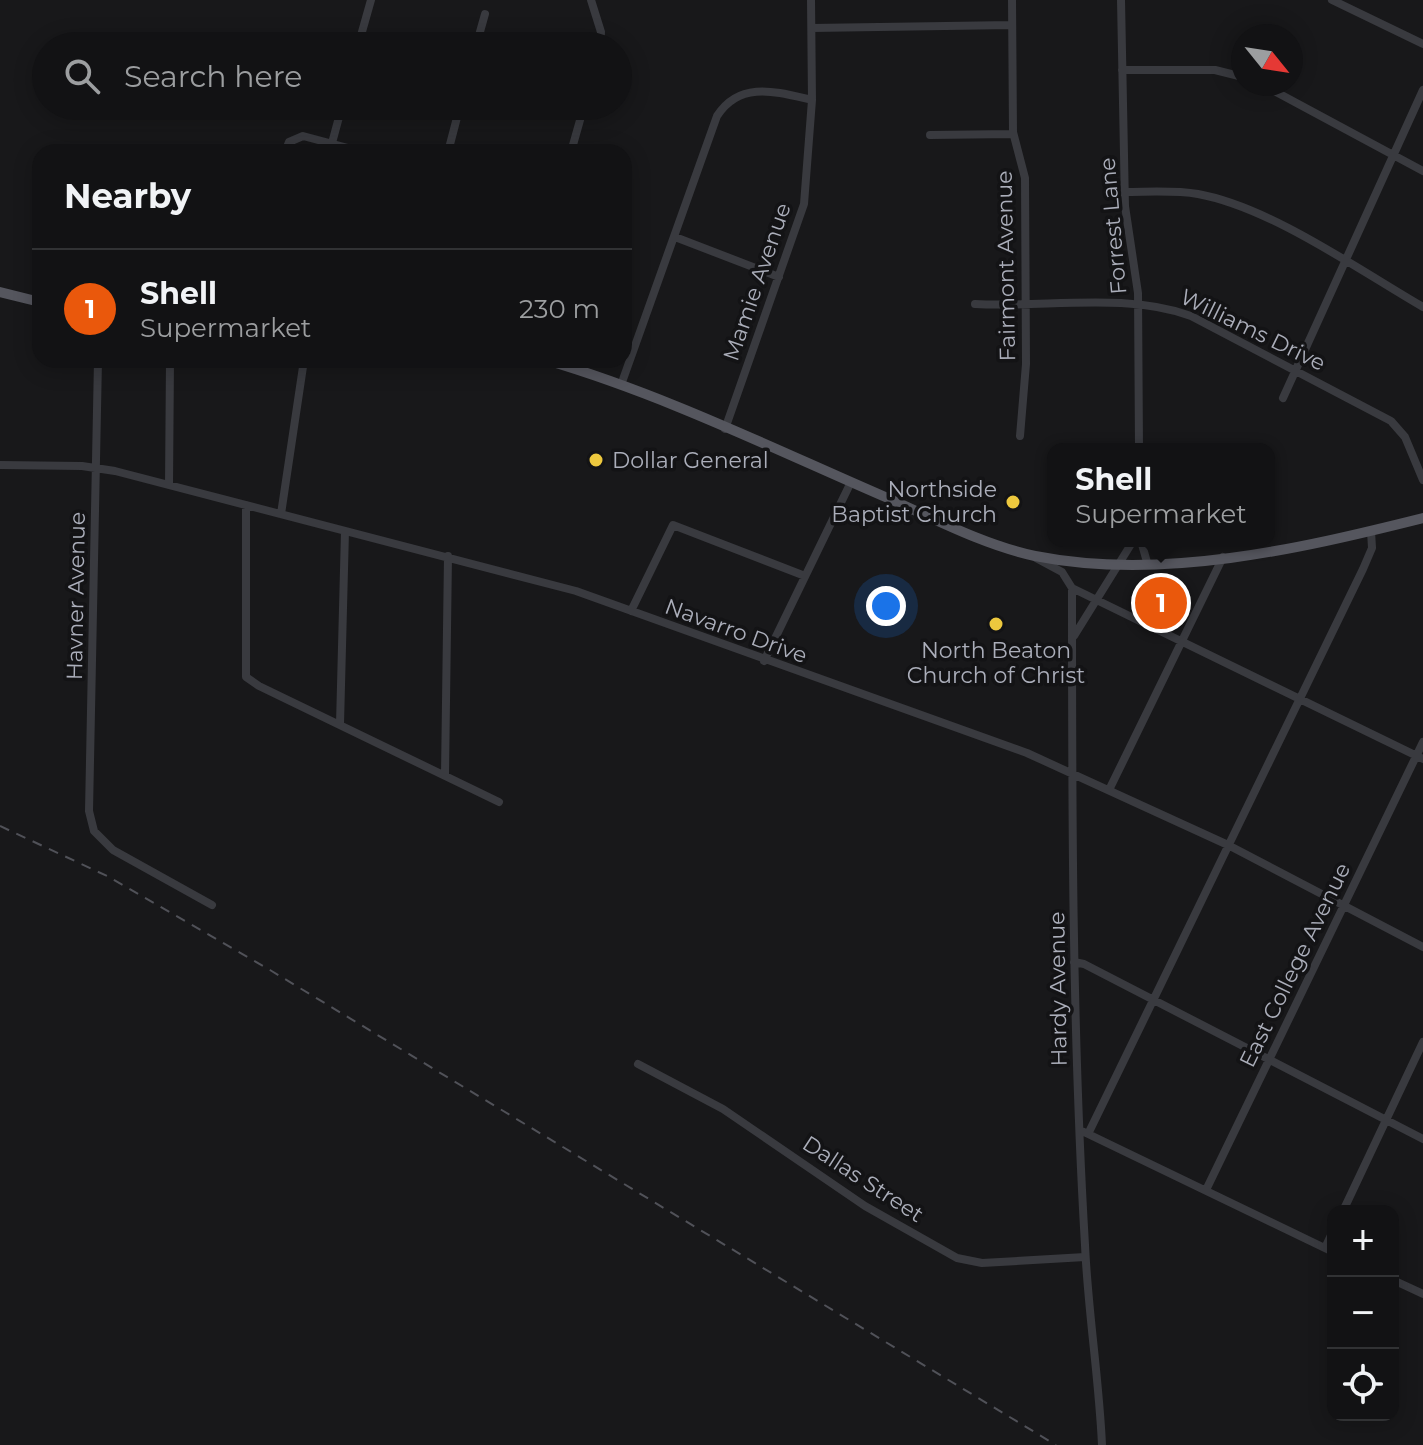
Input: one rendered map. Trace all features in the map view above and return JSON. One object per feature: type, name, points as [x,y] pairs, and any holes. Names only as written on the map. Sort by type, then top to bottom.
[{"type":"main road","points":[[0,292],[32,300]]},
{"type":"main road","points":[[570,368],[621,385],[1030,555],[1121,562],[1223,557],[1271,552],[1423,518]]},
{"type":"street","points":[[362,32],[371,0]]},
{"type":"street","points":[[591,0],[601,32]]},
{"type":"street","name":"Mamie Avenue","points":[[725,429],[804,204],[812,100],[811,0]]},
{"type":"street","name":"Fairmont Avenue","points":[[1012,0],[1013,134],[1025,178],[1026,364],[1020,436]]},
{"type":"street","name":"Forrest Lane","points":[[1121,0],[1124,192],[1138,304],[1139,443]]},
{"type":"street","points":[[1332,0],[1423,44]]},
{"type":"street","points":[[480,32],[485,14]]},
{"type":"street","points":[[812,28],[1012,25]]},
{"type":"street","points":[[1122,70],[1215,70],[1231,74]]},
{"type":"street","points":[[632,355],[717,116],[725,103],[746,92],[767,89],[812,100]]},
{"type":"street","points":[[1283,398],[1391,154],[1423,90]]},
{"type":"street","points":[[1283,96],[1423,171]]},
{"type":"street","points":[[332,143],[338,120]]},
{"type":"street","points":[[450,144],[456,120]]},
{"type":"street","points":[[573,144],[580,120]]},
{"type":"street","points":[[930,135],[1013,134]]},
{"type":"street","points":[[288,144],[297,137],[335,144]]},
{"type":"street","points":[[1124,192],[1186,193],[1218,199],[1290,230],[1423,307]]},
{"type":"street","points":[[675,237],[779,277]]},
{"type":"street","name":"Williams Drive","points":[[975,304],[1025,307],[1138,304],[1166,307],[1191,316],[1391,421],[1405,437],[1423,480]]},
{"type":"street","name":"Havner Avenue","points":[[98,368],[89,811],[94,831],[113,850],[212,905]]},
{"type":"street","points":[[169,485],[170,368]]},
{"type":"street","points":[[281,514],[303,368]]},
{"type":"street","points":[[621,385],[627,368]]},
{"type":"street","name":"Navarro Drive","points":[[0,465],[96,467],[576,591],[1073,773],[1228,845],[1423,947]]},
{"type":"street","points":[[764,661],[851,482]]},
{"type":"street","points":[[246,505],[246,677],[499,802]]},
{"type":"street","points":[[631,611],[673,525],[805,576]]},
{"type":"street","points":[[340,724],[345,531]]},
{"type":"street","points":[[1327,1249],[1084,1132],[1372,548],[1371,531]]},
{"type":"street","points":[[1072,641],[1130,547]]},
{"type":"street","points":[[1143,547],[1147,562]]},
{"type":"street","points":[[1030,555],[1062,572],[1072,588],[1420,757]]},
{"type":"street","points":[[445,775],[448,556]]},
{"type":"street","points":[[1109,790],[1223,557]]},
{"type":"street","name":"Hardy Avenue","points":[[1072,588],[1074,962],[1084,1132],[1085,1257],[1102,1443]]},
{"type":"street","name":"East College Avenue","points":[[1206,1190],[1343,907],[1420,757],[1423,742]]},
{"type":"street","points":[[1074,962],[1423,1139]]},
{"type":"street","points":[[1346,1205],[1423,1042]]},
{"type":"street","name":"Dallas Street","points":[[638,1064],[723,1109],[865,1206],[957,1258],[982,1263],[1085,1257]]},
{"type":"street","points":[[1399,1283],[1423,1294]]},
{"type":"railway","points":[[0,826],[107,876],[270,970],[1056,1445]]},
{"type":"place","name":"Dollar General","points":[[596,460]]},
{"type":"place","name":"Northside Baptist Church","points":[[1013,502]]},
{"type":"place","name":"Shell","points":[[1161,603]]},
{"type":"place","name":"North Beaton Church of Christ","points":[[996,624]]}]
